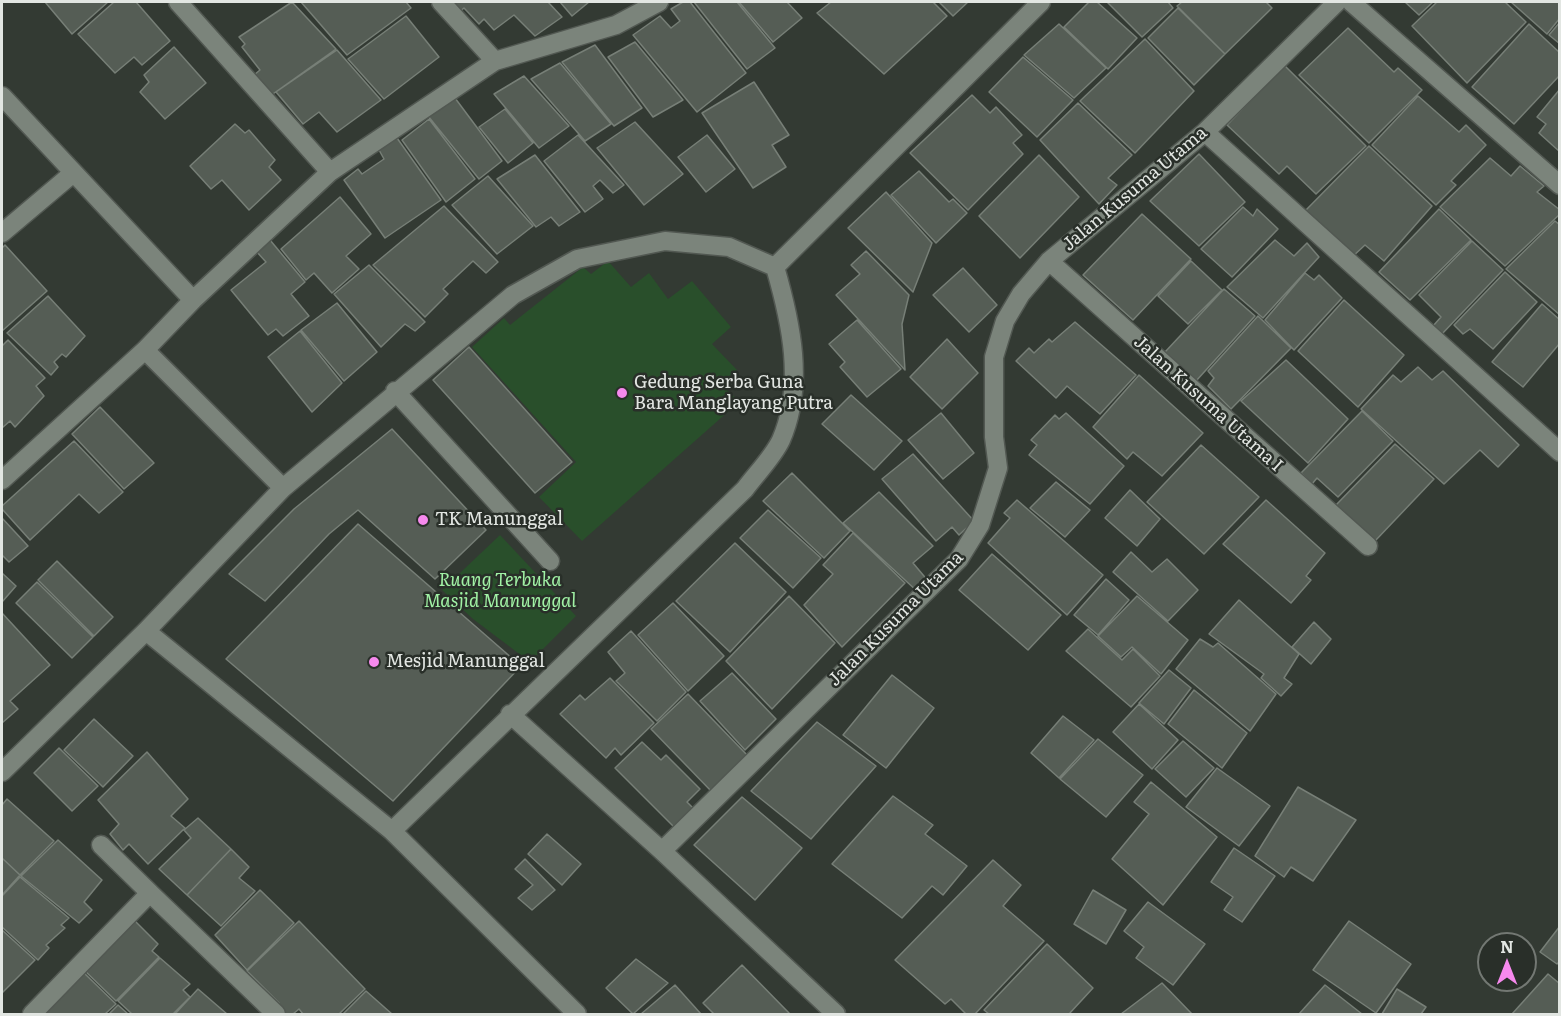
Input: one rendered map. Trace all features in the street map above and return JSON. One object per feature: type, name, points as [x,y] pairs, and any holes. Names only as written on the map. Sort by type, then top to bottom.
[{"type":"street","points":[[178,2],[330,172]]},
{"type":"street","points":[[441,2],[495,61]]},
{"type":"street","points":[[2,480],[145,350],[193,300],[330,172],[495,61],[616,25],[659,2]]},
{"type":"street","points":[[775,267],[1041,2]]},
{"type":"street","name":"Jalan Kusuma Utama","points":[[662,851],[959,559],[980,525],[998,468],[994,437],[994,357],[1013,307],[1049,261],[1205,132],[1336,2]]},
{"type":"street","points":[[1351,2],[1560,185]]},
{"type":"street","points":[[2,96],[72,174],[193,300]]},
{"type":"street","points":[[1205,132],[1560,452]]},
{"type":"street","points":[[2,233],[72,174]]},
{"type":"street","points":[[2,772],[146,631],[283,488],[395,391],[513,295],[577,259],[665,241],[729,247],[775,267]]},
{"type":"street","name":"Jalan Kusuma Utama I","points":[[1049,261],[1368,546]]},
{"type":"street","points":[[392,831],[510,714],[745,489],[781,441],[794,392],[789,317],[775,267]]},
{"type":"street","points":[[145,350],[283,488]]},
{"type":"street","points":[[395,391],[550,561]]},
{"type":"street","points":[[146,631],[392,831],[577,1014]]},
{"type":"street","points":[[510,714],[662,851],[836,1014]]},
{"type":"street","points":[[101,845],[276,1014]]},
{"type":"street","points":[[32,1014],[150,893]]},
{"type":"green space","name":"Gedung Serba Guna Bara Manglayang Putra","points":[[608,261],[631,287],[649,273],[668,299],[692,281],[731,327],[712,344],[737,370],[721,383],[739,402],[582,541],[539,497],[576,462],[472,347],[504,318],[510,325],[583,267],[591,274]]},
{"type":"green space","name":"Ruang Terbuka Masjid Manunggal","points":[[500,535],[576,616],[530,662],[473,619],[442,590]]},
{"type":"building","points":[[45,2],[108,2],[72,34]]},
{"type":"building","points":[[114,2],[136,2],[170,41],[142,65],[134,57],[115,73],[78,34]]},
{"type":"building","points":[[292,2],[336,49],[270,96],[254,75],[260,70],[242,47],[245,44],[239,37]]},
{"type":"building","points":[[301,2],[406,2],[411,8],[347,55]]},
{"type":"building","points":[[448,2],[548,2],[562,17],[535,36],[514,15],[494,30],[484,19],[479,24],[464,8],[458,13]]},
{"type":"building","points":[[560,2],[589,2],[572,16]]},
{"type":"building","points":[[683,2],[690,2],[746,73],[697,112],[633,35],[660,16],[671,28],[680,21],[671,9]]},
{"type":"building","points":[[694,2],[737,2],[775,48],[747,69]]},
{"type":"building","points":[[739,2],[787,2],[802,18],[773,42]]},
{"type":"building","points":[[831,2],[933,2],[947,16],[884,74],[817,13]]},
{"type":"building","points":[[939,2],[968,2],[953,16]]},
{"type":"building","points":[[1089,2],[1097,2],[1137,38],[1108,69],[1064,27]]},
{"type":"building","points":[[1107,2],[1168,2],[1173,8],[1142,37]]},
{"type":"building","points":[[1182,2],[1266,2],[1272,8],[1225,54],[1177,6]]},
{"type":"building","points":[[1405,2],[1433,2],[1419,15]]},
{"type":"building","points":[[1437,2],[1505,2],[1526,22],[1467,83],[1412,26]]},
{"type":"building","points":[[1511,2],[1560,2],[1560,18],[1547,34]]},
{"type":"building","points":[[1178,8],[1225,54],[1194,85],[1148,38]]},
{"type":"building","points":[[406,16],[439,57],[384,99],[348,59]]},
{"type":"building","points":[[1560,22],[1560,44],[1549,35]]},
{"type":"building","points":[[1059,24],[1106,68],[1074,98],[1024,55]]},
{"type":"building","points":[[1529,24],[1560,53],[1560,75],[1514,124],[1472,87]]},
{"type":"building","points":[[1348,28],[1394,72],[1398,68],[1422,90],[1369,143],[1299,75]]},
{"type":"building","points":[[1145,39],[1194,91],[1135,153],[1080,101]]},
{"type":"building","points":[[635,42],[683,100],[653,117],[608,57]]},
{"type":"building","points":[[595,45],[642,108],[614,126],[562,62]]},
{"type":"building","points":[[174,47],[206,83],[165,119],[140,92],[149,82],[144,75]]},
{"type":"building","points":[[337,50],[381,100],[337,132],[319,112],[303,124],[276,92]]},
{"type":"building","points":[[1023,57],[1073,100],[1037,137],[989,92]]},
{"type":"building","points":[[560,63],[611,124],[585,141],[531,79]]},
{"type":"building","points":[[1284,65],[1366,146],[1316,194],[1287,166],[1279,174],[1227,125]]},
{"type":"building","points":[[524,76],[569,126],[539,148],[494,94]]},
{"type":"building","points":[[754,82],[789,135],[772,145],[786,167],[753,188],[702,113]]},
{"type":"building","points":[[1560,89],[1560,152],[1539,133],[1546,124],[1537,117]]},
{"type":"building","points":[[972,95],[990,113],[996,107],[1022,135],[1013,143],[1023,154],[968,210],[910,153]]},
{"type":"building","points":[[1418,96],[1459,132],[1466,125],[1486,145],[1451,181],[1456,185],[1436,205],[1372,145]]},
{"type":"building","points":[[455,98],[502,161],[479,179],[428,116]]},
{"type":"building","points":[[1078,103],[1132,155],[1108,178],[1117,185],[1099,204],[1040,140]]},
{"type":"building","points":[[505,109],[533,143],[508,163],[479,127]]},
{"type":"building","points":[[429,119],[475,179],[446,202],[402,140]]},
{"type":"building","points":[[635,122],[683,174],[644,205],[597,148]]},
{"type":"building","points":[[235,124],[245,133],[249,130],[275,160],[269,167],[281,180],[249,210],[222,180],[211,189],[190,166]]},
{"type":"building","points":[[578,135],[624,185],[613,193],[600,180],[593,186],[603,199],[585,212],[544,161]]},
{"type":"building","points":[[707,135],[735,169],[706,192],[678,157]]},
{"type":"building","points":[[397,138],[441,200],[385,238],[344,180],[358,169],[362,174],[384,159],[379,150]]},
{"type":"building","points":[[1369,146],[1432,206],[1384,261],[1365,245],[1351,258],[1304,212]]},
{"type":"building","points":[[1199,154],[1245,202],[1199,246],[1150,201]]},
{"type":"building","points":[[535,155],[580,212],[559,226],[551,217],[536,227],[497,179]]},
{"type":"building","points":[[1039,155],[1079,197],[1020,258],[979,216]]},
{"type":"building","points":[[1490,158],[1511,176],[1520,166],[1544,186],[1537,192],[1560,210],[1560,214],[1505,266],[1440,207]]},
{"type":"building","points":[[919,171],[949,202],[953,199],[967,213],[936,243],[891,195]]},
{"type":"building","points":[[488,176],[533,226],[497,254],[452,205]]},
{"type":"building","points":[[886,192],[932,243],[913,292],[848,228]]},
{"type":"building","points":[[340,197],[371,234],[346,256],[359,269],[332,293],[314,273],[306,280],[281,249]]},
{"type":"building","points":[[444,206],[498,262],[486,273],[473,261],[443,289],[448,294],[425,317],[373,265]]},
{"type":"building","points":[[1243,207],[1253,216],[1257,209],[1278,229],[1232,277],[1201,249]]},
{"type":"building","points":[[1439,209],[1471,240],[1410,300],[1379,272]]},
{"type":"building","points":[[1142,214],[1191,259],[1133,320],[1083,275]]},
{"type":"building","points":[[1555,221],[1560,225],[1560,315],[1506,269]]},
{"type":"building","points":[[270,240],[305,282],[291,294],[309,316],[283,336],[276,329],[268,335],[231,290],[266,262],[256,251]]},
{"type":"building","points":[[1275,240],[1294,256],[1307,243],[1319,257],[1263,318],[1227,287]]},
{"type":"building","points":[[1472,241],[1503,270],[1441,335],[1433,326],[1441,317],[1419,295]]},
{"type":"building","points":[[5,245],[47,291],[2,331],[2,248]]},
{"type":"building","points":[[866,251],[909,295],[902,324],[905,370],[836,295],[860,274],[851,265]]},
{"type":"building","points":[[1191,261],[1222,290],[1188,324],[1158,296]]},
{"type":"building","points":[[369,265],[425,322],[415,331],[405,324],[381,347],[334,294]]},
{"type":"building","points":[[963,268],[997,305],[969,332],[933,295]]},
{"type":"building","points":[[1505,272],[1537,302],[1493,349],[1470,329],[1463,334],[1454,325]]},
{"type":"building","points":[[1305,273],[1314,280],[1319,275],[1342,298],[1294,350],[1265,320]]},
{"type":"building","points":[[1224,289],[1255,316],[1196,381],[1165,352]]},
{"type":"building","points":[[48,296],[85,336],[66,357],[62,354],[54,362],[58,367],[51,375],[7,333]]},
{"type":"building","points":[[1344,300],[1404,355],[1358,407],[1298,351]]},
{"type":"building","points":[[337,303],[377,352],[344,381],[301,330]]},
{"type":"building","points":[[1542,304],[1560,320],[1560,343],[1523,387],[1492,362]]},
{"type":"building","points":[[1258,316],[1291,348],[1231,409],[1208,386],[1214,378],[1208,371]]},
{"type":"building","points":[[857,320],[901,369],[867,397],[840,367],[845,362],[829,344]]},
{"type":"building","points":[[1075,322],[1136,375],[1100,414],[1067,386],[1056,398],[1016,361],[1029,348],[1034,353],[1049,339],[1052,342]]},
{"type":"building","points":[[300,331],[342,383],[312,412],[268,357]]},
{"type":"building","points":[[947,339],[978,373],[942,409],[910,377]]},
{"type":"building","points":[[8,340],[45,378],[36,386],[44,396],[15,427],[10,421],[2,428],[2,346]]},
{"type":"building","points":[[469,347],[572,462],[535,493],[433,380]]},
{"type":"building","points":[[1286,360],[1348,419],[1308,463],[1241,401]]},
{"type":"building","points":[[1418,367],[1432,380],[1443,371],[1519,445],[1498,467],[1480,450],[1444,484],[1361,409],[1393,375],[1401,382]]},
{"type":"building","points":[[1139,375],[1203,433],[1162,476],[1133,452],[1127,459],[1093,427]]},
{"type":"building","points":[[851,395],[902,441],[874,470],[822,424]]},
{"type":"building","points":[[100,407],[154,463],[124,489],[72,434]]},
{"type":"building","points":[[1362,411],[1393,441],[1338,497],[1317,478],[1312,484],[1301,473]]},
{"type":"building","points":[[941,413],[974,453],[943,479],[908,440]]},
{"type":"building","points":[[1066,413],[1124,466],[1090,504],[1029,455],[1037,445],[1031,440],[1055,415],[1059,419]]},
{"type":"building","name":"TK Manunggal","points":[[392,429],[486,530],[435,579],[358,510],[329,534],[265,601],[229,574],[294,509]]},
{"type":"building","points":[[74,441],[123,492],[99,513],[79,494],[30,540],[2,509],[2,506]]},
{"type":"building","points":[[1395,444],[1434,479],[1375,541],[1336,505]]},
{"type":"building","points":[[1201,445],[1259,497],[1204,554],[1147,502]]},
{"type":"building","points":[[913,454],[974,521],[959,535],[952,527],[936,541],[882,479]]},
{"type":"building","points":[[792,473],[850,531],[824,558],[763,501]]},
{"type":"building","points":[[1056,482],[1090,510],[1065,537],[1030,508]]},
{"type":"building","points":[[1130,490],[1160,519],[1137,546],[1105,518]]},
{"type":"building","points":[[879,492],[933,546],[913,563],[929,582],[918,592],[843,523]]},
{"type":"building","points":[[1017,500],[1103,575],[1067,615],[988,543],[1010,518],[1004,513]]},
{"type":"building","points":[[1266,500],[1325,553],[1306,576],[1311,580],[1291,603],[1223,544]]},
{"type":"building","points":[[768,510],[821,558],[793,588],[740,538]]},
{"type":"building","points":[[2,518],[28,546],[9,562],[2,555]]},
{"type":"building","name":"Mesjid Manunggal","points":[[358,524],[521,666],[393,801],[226,659]]},
{"type":"building","points":[[853,533],[905,583],[842,647],[804,605],[833,574],[823,565]]},
{"type":"building","points":[[735,543],[786,592],[730,652],[676,601]]},
{"type":"building","points":[[1131,552],[1152,572],[1167,559],[1198,590],[1168,621],[1113,572]]},
{"type":"building","points":[[992,554],[1061,615],[1028,650],[959,590]]},
{"type":"building","points":[[57,561],[113,617],[94,636],[38,580]]},
{"type":"building","points":[[2,573],[16,586],[2,602]]},
{"type":"building","points":[[1106,579],[1129,600],[1098,635],[1074,615]]},
{"type":"building","points":[[37,582],[93,637],[72,658],[16,603]]},
{"type":"building","points":[[789,596],[835,643],[772,709],[726,661]]},
{"type":"building","points":[[1137,596],[1188,640],[1161,674],[1132,647],[1121,657],[1098,636]]},
{"type":"building","points":[[1239,600],[1299,654],[1284,678],[1292,684],[1281,696],[1261,678],[1264,674],[1209,634]]},
{"type":"building","points":[[673,603],[724,656],[688,691],[638,635]]},
{"type":"building","points":[[2,613],[50,665],[10,701],[18,709],[2,723]]},
{"type":"building","points":[[1314,622],[1331,639],[1311,664],[1292,647]]},
{"type":"building","points":[[1088,629],[1122,660],[1133,649],[1160,676],[1131,707],[1066,651]]},
{"type":"building","points":[[631,631],[686,692],[657,721],[616,681],[625,673],[608,652]]},
{"type":"building","points":[[1200,639],[1213,647],[1218,643],[1276,694],[1250,731],[1176,669]]},
{"type":"building","points":[[1169,670],[1191,688],[1164,724],[1139,703]]},
{"type":"building","points":[[732,673],[776,719],[745,750],[700,701]]},
{"type":"building","points":[[892,675],[934,708],[886,768],[843,735]]},
{"type":"building","points":[[610,678],[654,723],[621,755],[615,748],[606,758],[560,714],[580,695],[585,700]]},
{"type":"building","points":[[1194,690],[1247,733],[1222,768],[1168,724]]},
{"type":"building","points":[[688,694],[749,757],[713,793],[651,729]]},
{"type":"building","points":[[1139,704],[1178,740],[1152,769],[1113,732]]},
{"type":"building","points":[[1063,716],[1094,740],[1059,778],[1031,753]]},
{"type":"building","points":[[94,719],[133,756],[103,787],[64,750]]},
{"type":"building","points":[[817,722],[876,766],[811,839],[751,791]]},
{"type":"building","points":[[1098,739],[1143,775],[1106,817],[1060,779]]},
{"type":"building","points":[[1183,741],[1214,768],[1186,797],[1155,769]]},
{"type":"building","points":[[642,742],[661,760],[666,755],[700,789],[687,802],[695,810],[675,828],[615,768]]},
{"type":"building","points":[[59,748],[98,786],[72,811],[34,773]]},
{"type":"building","points":[[147,752],[188,799],[171,816],[185,828],[148,864],[129,844],[123,850],[110,834],[119,824],[98,800]]},
{"type":"building","points":[[1217,768],[1270,806],[1239,846],[1186,807]]},
{"type":"building","points":[[1151,782],[1217,837],[1163,905],[1112,859],[1149,814],[1134,802]]},
{"type":"building","points":[[1298,787],[1356,820],[1313,881],[1291,867],[1284,877],[1255,856]]},
{"type":"building","points":[[893,796],[933,825],[925,834],[967,866],[943,895],[932,886],[902,918],[832,864]]},
{"type":"building","points":[[742,797],[802,848],[755,900],[694,845]]},
{"type":"building","points":[[7,799],[54,841],[20,875],[2,858],[2,805]]},
{"type":"building","points":[[198,818],[231,849],[187,895],[159,869],[191,838],[184,830]]},
{"type":"building","points":[[547,834],[581,864],[562,885],[528,854]]},
{"type":"building","points":[[58,840],[102,880],[84,902],[92,910],[79,923],[21,876]]},
{"type":"building","points":[[1234,848],[1275,876],[1242,922],[1224,910],[1233,897],[1211,882]]},
{"type":"building","points":[[231,849],[249,867],[239,878],[255,891],[221,926],[187,895]]},
{"type":"building","points":[[2,858],[20,875],[2,895]]},
{"type":"building","points":[[525,859],[555,890],[532,910],[518,898],[533,885],[515,869]]},
{"type":"building","points":[[993,860],[1021,885],[1003,906],[1044,941],[975,1014],[966,1014],[951,999],[945,1004],[895,960]]},
{"type":"building","points":[[20,877],[69,918],[61,925],[65,928],[46,945],[49,948],[38,960],[2,927],[2,896]]},
{"type":"building","points":[[260,890],[294,923],[247,970],[215,935]]},
{"type":"building","points":[[1093,890],[1126,910],[1106,944],[1074,924]]},
{"type":"building","points":[[1148,902],[1205,944],[1173,985],[1136,958],[1144,947],[1124,931]]},
{"type":"building","points":[[131,917],[158,944],[152,951],[159,957],[116,1001],[83,969]]},
{"type":"building","points":[[299,921],[365,989],[339,1014],[303,1014],[299,1009],[293,1014],[281,1014],[275,1009],[279,1003],[247,971]]},
{"type":"building","points":[[1349,921],[1411,964],[1376,1013],[1313,970]]},
{"type":"building","points":[[1560,926],[1560,961],[1557,964],[1540,952]]},
{"type":"building","points":[[2,930],[35,960],[2,993]]},
{"type":"building","points":[[1047,944],[1093,988],[1069,1014],[989,1014],[984,1010]]},
{"type":"building","points":[[160,958],[190,984],[183,990],[190,997],[173,1014],[132,1014],[118,1001]]},
{"type":"building","points":[[636,959],[668,983],[633,1014],[606,988]]},
{"type":"building","points":[[742,965],[790,1014],[714,1014],[703,1003]]},
{"type":"building","points":[[82,971],[116,1004],[105,1014],[40,1014]]},
{"type":"building","points":[[1548,974],[1560,984],[1560,1014],[1512,1014],[1532,992],[1537,992],[1537,986]]},
{"type":"building","points":[[1162,983],[1192,1014],[1121,1014]]},
{"type":"building","points":[[675,985],[701,1014],[641,1014]]},
{"type":"building","points":[[1325,985],[1362,1014],[1299,1014]]},
{"type":"building","points":[[198,989],[227,1014],[175,1014]]},
{"type":"building","points":[[1397,989],[1426,1007],[1421,1014],[1382,1014]]},
{"type":"building","points":[[366,991],[392,1014],[343,1014]]},
{"type":"building","points":[[118,1005],[128,1014],[109,1014]]},
{"type":"place","name":"Gedung Serba Guna Bara Manglayang Putra","points":[[622,393]]},
{"type":"place","name":"TK Manunggal","points":[[423,520]]},
{"type":"place","name":"Mesjid Manunggal","points":[[374,662]]}]
